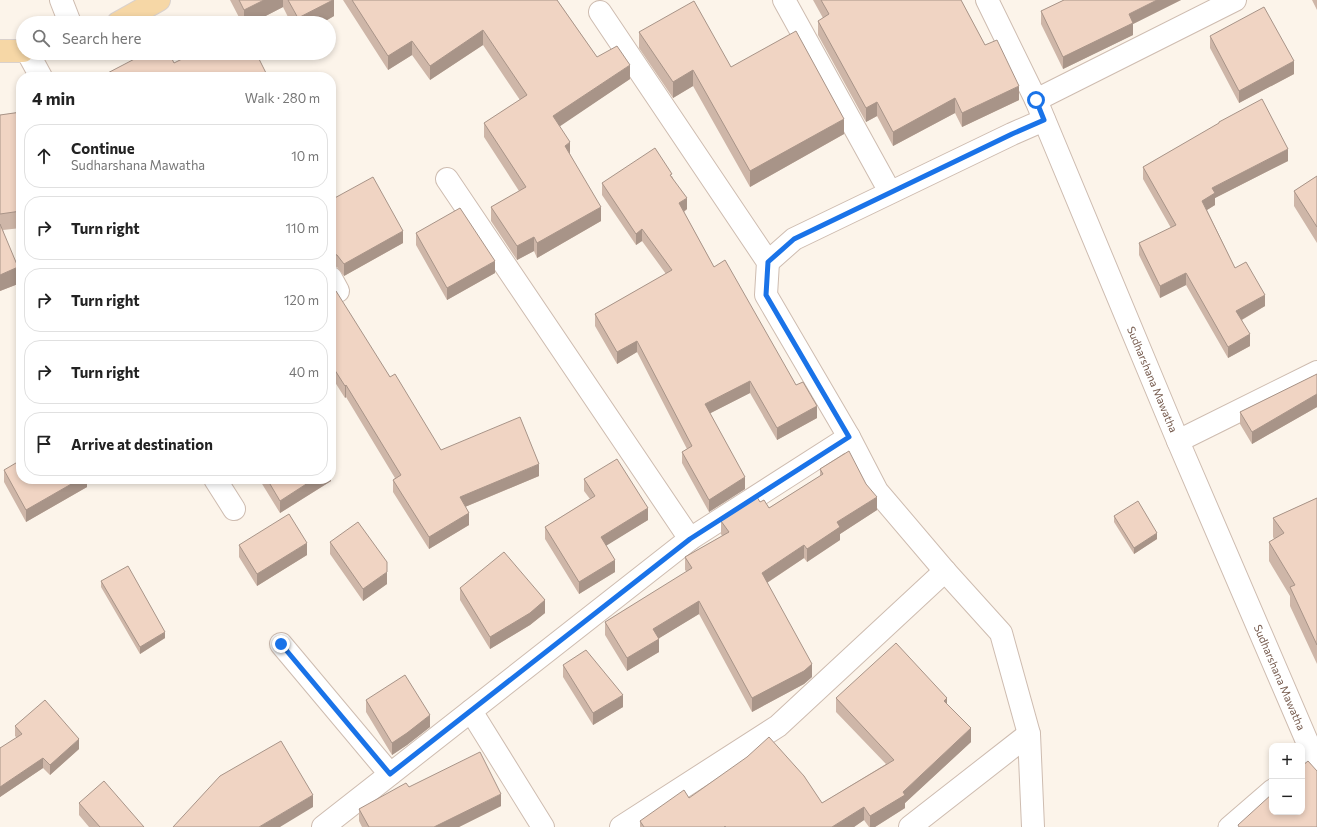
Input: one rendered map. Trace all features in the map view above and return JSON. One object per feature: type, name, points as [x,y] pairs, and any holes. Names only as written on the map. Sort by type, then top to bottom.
[{"type":"main road","points":[[130,16],[159,0]]},
{"type":"main road","points":[[0,51],[16,51]]},
{"type":"street","points":[[61,0],[67,16]]},
{"type":"street","points":[[784,0],[890,192]]},
{"type":"street","name":"Sudharshana Mawatha","points":[[987,0],[1036,100],[1310,759]]},
{"type":"street","points":[[1036,100],[1235,0]]},
{"type":"street","points":[[600,12],[768,262],[766,295],[849,437],[877,491],[945,571],[1001,633],[1029,734],[1033,827]]},
{"type":"street","points":[[32,60],[38,72]]},
{"type":"street","points":[[768,262],[794,239],[1044,120]]},
{"type":"street","points":[[447,179],[690,539]]},
{"type":"street","points":[[1178,441],[1317,372]]},
{"type":"street","points":[[323,827],[690,539],[849,437]]},
{"type":"street","points":[[218,484],[234,509]]},
{"type":"street","points":[[621,827],[778,726],[945,571]]},
{"type":"street","points":[[281,644],[390,774]]},
{"type":"street","points":[[471,711],[543,827]]},
{"type":"street","points":[[910,827],[1029,734]]},
{"type":"lane","points":[[1228,827],[1269,792]]},
{"type":"building","points":[[239,0],[264,0],[244,10]]},
{"type":"building","points":[[288,0],[333,0],[302,16],[297,16]]},
{"type":"building","points":[[352,0],[557,0],[597,57],[617,46],[630,65],[553,116],[570,142],[565,146],[601,207],[537,243],[534,237],[517,246],[491,207],[526,187],[484,123],[527,95],[483,30],[430,66],[412,41],[388,56]]},
{"type":"building","points":[[821,0],[961,0],[985,45],[997,40],[1019,86],[962,113],[955,98],[893,132],[877,102],[866,108],[818,21],[829,14]]},
{"type":"building","points":[[1064,0],[1157,0],[1129,14],[1133,23],[1063,57],[1041,11]]},
{"type":"building","points":[[694,1],[731,67],[796,31],[844,119],[750,171],[693,70],[673,82],[639,32]]},
{"type":"building","points":[[1264,7],[1294,61],[1239,91],[1210,36]]},
{"type":"building","points":[[133,60],[172,60],[174,63],[180,60],[260,60],[266,72],[110,72]]},
{"type":"building","points":[[1262,99],[1288,149],[1212,188],[1215,193],[1202,201],[1235,268],[1246,262],[1265,295],[1236,311],[1250,334],[1228,347],[1186,273],[1160,286],[1139,243],[1176,225],[1143,167],[1219,122]]},
{"type":"building","points":[[16,113],[16,212],[0,214],[0,115]]},
{"type":"building","points":[[655,148],[672,174],[670,175],[687,198],[679,203],[714,267],[725,260],[796,385],[803,382],[817,406],[777,428],[750,381],[705,404],[745,477],[709,500],[682,452],[692,446],[637,341],[617,352],[595,314],[672,270],[642,229],[636,234],[602,183]]},
{"type":"building","points":[[1317,176],[1317,227],[1294,191]]},
{"type":"building","points":[[373,177],[403,231],[344,264],[336,255],[336,197]]},
{"type":"building","points":[[460,208],[495,261],[447,288],[416,233]]},
{"type":"building","points":[[0,224],[16,262],[16,268],[0,275]]},
{"type":"building","points":[[336,291],[390,377],[395,374],[441,450],[520,417],[539,464],[460,497],[469,513],[429,537],[393,480],[401,475],[346,385],[345,386],[336,372]]},
{"type":"building","points":[[1317,374],[1317,394],[1252,432],[1240,412]]},
{"type":"building","points":[[849,451],[866,484],[877,497],[837,522],[840,527],[807,549],[804,545],[762,573],[812,664],[804,671],[752,698],[699,601],[653,629],[659,639],[627,658],[605,622],[692,568],[685,557],[729,532],[721,521],[757,497],[760,502],[764,500],[769,508],[823,474],[820,469]]},
{"type":"building","points":[[617,459],[648,508],[601,537],[615,560],[579,582],[545,527],[595,496],[584,479]]},
{"type":"building","points":[[16,463],[16,484],[71,484],[26,510],[4,470]]},
{"type":"building","points":[[270,484],[306,484],[280,501]]},
{"type":"building","points":[[1317,498],[1317,645],[1290,587],[1295,585],[1269,542],[1284,533],[1273,518]]},
{"type":"building","points":[[1138,501],[1157,533],[1134,548],[1114,516]]},
{"type":"building","points":[[289,514],[307,543],[257,574],[239,545]]},
{"type":"building","points":[[358,522],[387,562],[387,572],[363,589],[330,542]]},
{"type":"building","points":[[504,552],[545,600],[530,613],[490,637],[460,588]]},
{"type":"building","points":[[128,566],[165,632],[140,647],[101,581]]},
{"type":"building","points":[[896,643],[947,698],[944,701],[971,728],[903,792],[905,795],[870,816],[864,807],[832,827],[644,827],[640,821],[684,790],[689,798],[747,757],[769,737],[804,776],[822,803],[894,760],[836,698]]},
{"type":"building","points":[[586,650],[623,695],[593,713],[563,665]]},
{"type":"building","points":[[405,675],[430,715],[392,743],[366,700]]},
{"type":"building","points":[[45,700],[79,739],[50,765],[43,758],[0,787],[0,748],[22,734],[15,726]]},
{"type":"building","points":[[281,741],[313,795],[259,827],[173,827],[220,776]]},
{"type":"building","points":[[480,752],[501,794],[434,827],[369,827],[359,809],[406,783],[409,787]]},
{"type":"building","points":[[1308,761],[1317,771],[1317,827],[1239,827],[1238,825],[1269,797],[1269,815],[1305,815],[1305,764]]},
{"type":"building","points":[[104,781],[144,827],[100,827],[79,803]]},
{"type":"route","points":[[281,644],[390,774],[690,539],[849,437],[766,295],[768,262],[794,239],[1044,120],[1036,100]]}]
